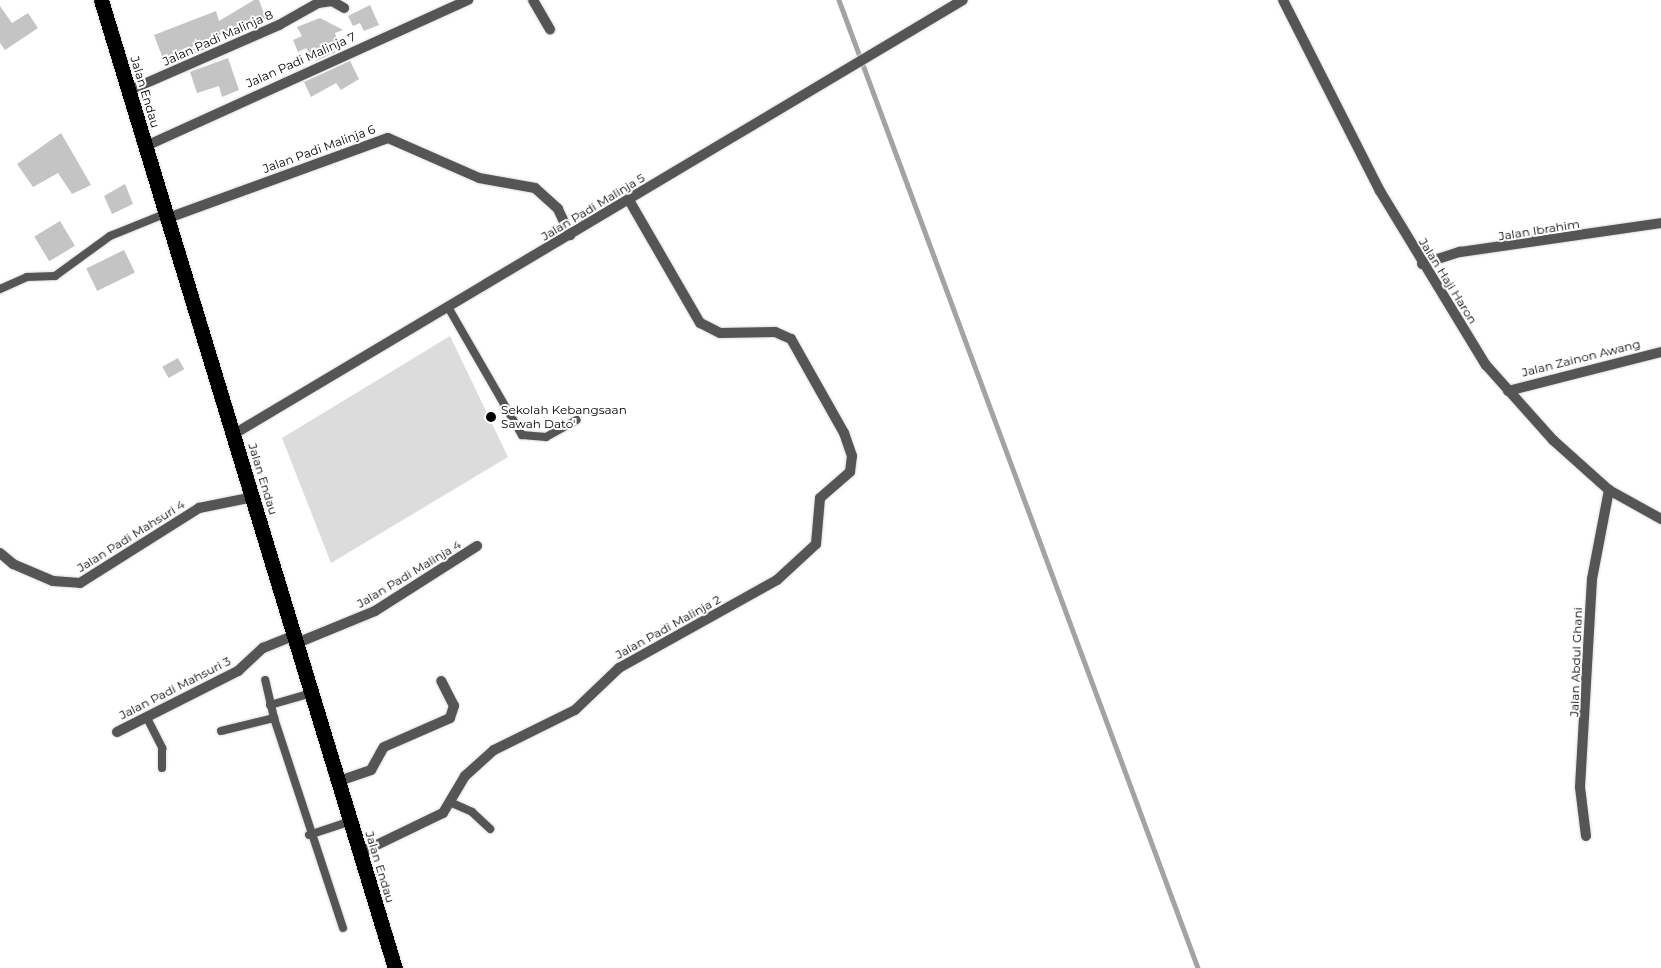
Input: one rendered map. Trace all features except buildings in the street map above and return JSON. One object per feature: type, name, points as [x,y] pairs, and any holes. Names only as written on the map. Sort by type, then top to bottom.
[{"type":"highway","name":"Jalan Endau","points":[[101,0],[395,968]]},
{"type":"street","name":"Jalan Padi Malinja 7","points":[[146,146],[468,0]]},
{"type":"street","points":[[533,0],[550,29]]},
{"type":"street","name":"Jalan Padi Malinja 5","points":[[234,434],[839,77],[963,0]]},
{"type":"street","name":"Jalan Haji Haron","points":[[1283,0],[1422,264],[1508,391],[1553,440],[1608,490],[1661,519]]},
{"type":"street","name":"Jalan Padi Malinja 8","points":[[128,91],[318,3],[332,1],[344,8]]},
{"type":"street","name":"Jalan Padi Malinja 6","points":[[167,216],[388,138],[479,178],[535,188],[558,210],[570,235]]},
{"type":"street","name":"Jalan Padi Malinja 2","points":[[360,853],[443,813],[452,803],[465,776],[494,750],[575,710],[619,668],[777,580],[807,555],[820,537],[820,498],[850,472],[852,456],[844,433],[787,336],[720,333],[700,323],[629,200]]},
{"type":"street","name":"Jalan Ibrahim","points":[[1422,264],[1460,252],[1661,224]]},
{"type":"street","name":"Jalan Zainon Awang","points":[[1508,391],[1661,352]]},
{"type":"street","name":"Jalan Abdul Ghani","points":[[1586,836],[1580,787],[1592,579],[1608,490]]},
{"type":"street","name":"Jalan Padi Mahsuri 4","points":[[0,553],[13,564],[53,581],[80,583],[199,508],[253,497]]},
{"type":"street","name":"Jalan Padi Malinja 4","points":[[296,639],[375,611],[477,546]]},
{"type":"street","name":"Jalan Padi Mahsuri 3","points":[[117,732],[238,671],[263,648],[296,639]]},
{"type":"street","points":[[339,781],[371,770],[384,747],[450,718],[454,706],[441,681]]},
{"type":"lane","points":[[0,289],[27,277],[55,276],[110,236],[167,216]]},
{"type":"lane","points":[[448,308],[522,435],[546,437],[577,420]]},
{"type":"lane","points":[[265,680],[270,705],[309,834],[343,928]]},
{"type":"lane","points":[[270,705],[312,693]]},
{"type":"lane","points":[[147,718],[162,748],[162,768]]},
{"type":"lane","points":[[221,731],[274,718]]},
{"type":"lane","points":[[452,803],[472,812],[490,829]]},
{"type":"lane","points":[[309,834],[351,821]]},
{"type":"shaded area","points":[[450,336],[508,457],[331,563],[282,438]]},
{"type":"waterway","points":[[839,0],[1198,968]]},
{"type":"place","name":"Sekolah Kebangsaan Sawah Dato'","points":[[491,417]]}]
